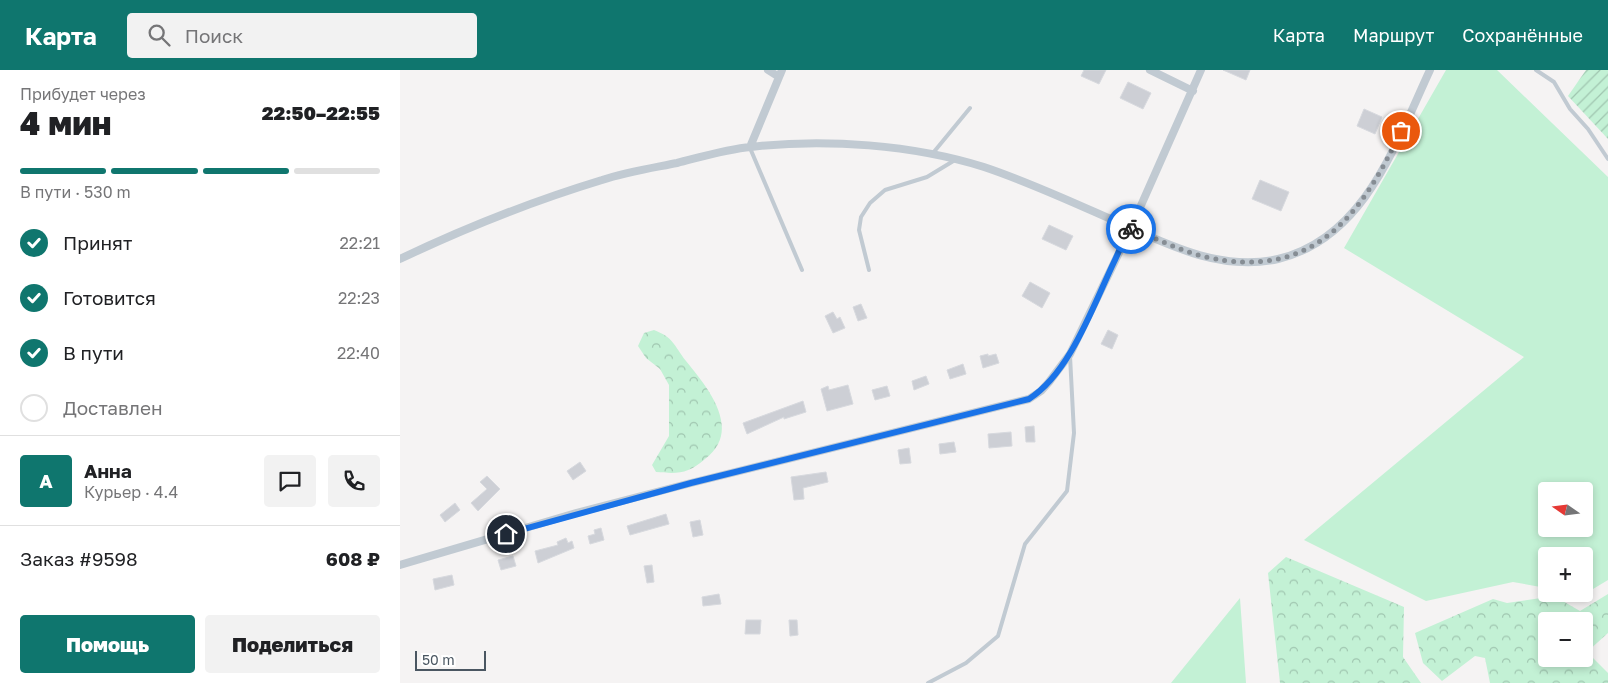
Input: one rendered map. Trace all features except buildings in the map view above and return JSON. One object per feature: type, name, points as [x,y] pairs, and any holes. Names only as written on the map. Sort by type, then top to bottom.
[{"type":"street","points":[[750,147],[781,73],[768,70]]},
{"type":"street","points":[[1150,70],[1193,90]]},
{"type":"street","points":[[400,565],[681,485],[1021,401],[1041,391],[1070,354],[1131,228],[1201,70]]},
{"type":"street","points":[[400,259],[509,211],[605,179],[750,147],[832,144],[932,155],[955,160],[1026,183],[1204,257],[1233,262],[1278,258],[1319,243],[1353,214],[1366,196],[1394,146],[1430,70]]},
{"type":"lane","points":[[1536,70],[1554,82],[1570,109],[1588,129],[1608,159]]},
{"type":"lane","points":[[932,155],[970,108]]},
{"type":"lane","points":[[750,147],[802,270]]},
{"type":"lane","points":[[869,270],[859,230],[861,217],[870,203],[885,190],[927,177],[955,160]]},
{"type":"lane","points":[[928,683],[966,663],[998,636],[1025,544],[1067,491],[1074,433],[1070,354]]},
{"type":"green space","points":[[1446,70],[1497,70],[1608,177],[1608,580],[1593,589],[1593,547],[1538,547],[1538,587],[1513,582],[1426,601],[1304,540],[1524,357],[1344,248]]},
{"type":"green space","points":[[1586,70],[1608,70],[1608,139],[1568,96]]},
{"type":"green space","points":[[654,330],[673,342],[704,384],[718,409],[721,422],[721,435],[716,448],[699,464],[682,472],[656,472],[652,465],[669,436],[669,385],[660,369],[646,358],[638,346],[644,333]]},
{"type":"green space","points":[[1286,557],[1404,607],[1403,657],[1421,683],[1280,683],[1268,573]]},
{"type":"green space","points":[[1608,594],[1608,633],[1593,647],[1593,612],[1538,612],[1538,667],[1593,667],[1593,658],[1608,673],[1608,683],[1490,683],[1485,658],[1475,656],[1442,681],[1423,663],[1415,633],[1493,599],[1507,603],[1538,598],[1538,602],[1564,602],[1580,611]]},
{"type":"green space","points":[[1240,598],[1246,683],[1171,683]]},
{"type":"way so far","points":[[1131,229],[1204,257],[1233,262],[1262,262],[1300,252],[1319,243],[1353,214],[1366,196],[1401,131]]},
{"type":"route","points":[[506,534],[576,513],[691,483],[1029,399],[1041,391],[1070,354],[1131,229]]}]
